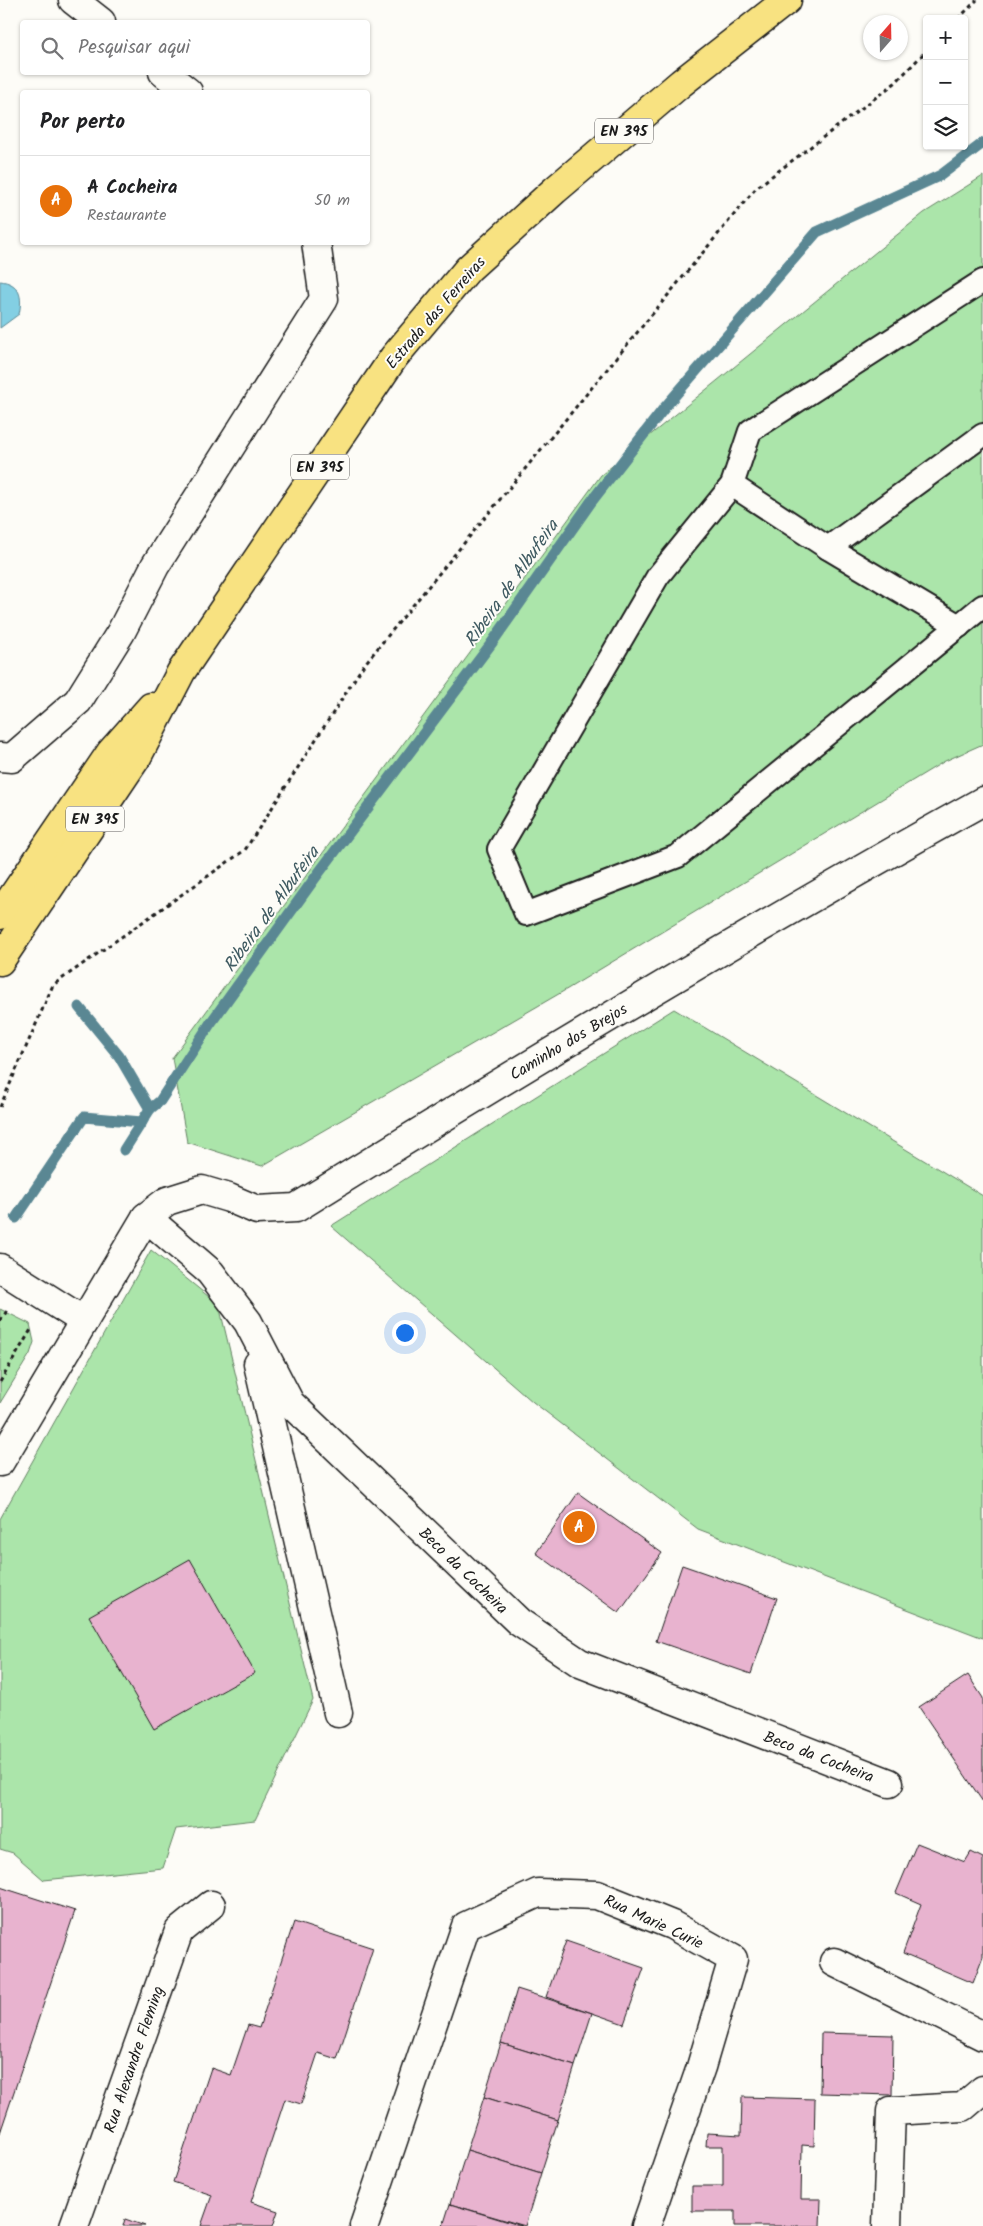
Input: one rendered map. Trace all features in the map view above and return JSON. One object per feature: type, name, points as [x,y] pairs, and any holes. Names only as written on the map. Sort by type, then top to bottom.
[{"type":"main road","name":"Estrada das Ferreiras","points":[[182,672],[394,357],[468,269],[562,183],[681,83],[788,0]]},
{"type":"main road","name":"EN 395","points":[[0,915],[112,752],[182,672]]},
{"type":"main road","name":"EN 395","points":[[0,961],[137,757],[182,672]]},
{"type":"street","points":[[73,0],[98,20]]},
{"type":"street","points":[[167,75],[186,90]]},
{"type":"street","points":[[0,757],[12,758],[78,701],[121,632],[155,566],[324,299],[316,245]]},
{"type":"street","name":"Caminho dos Brejos","points":[[146,1217],[167,1201],[202,1190],[230,1198],[256,1210],[296,1208],[635,1001],[859,870],[983,801]]},
{"type":"street","points":[[0,1462],[146,1217]]},
{"type":"street","name":"Beco da Cocheira","points":[[146,1217],[210,1272],[248,1322],[290,1404],[519,1622],[580,1663],[889,1783]]},
{"type":"street","points":[[0,1268],[84,1321]]},
{"type":"street","points":[[248,1322],[338,1713]]},
{"type":"street","name":"Rua Marie Curie","points":[[364,2226],[466,1926],[538,1893],[597,1894],[672,1925],[733,1959],[701,2067],[646,2226]]},
{"type":"street","name":"Rua Alexandre Fleming","points":[[74,2226],[179,1931],[211,1905]]},
{"type":"street","points":[[834,1962],[983,2036]]},
{"type":"street","points":[[887,2226],[891,2111],[962,2107],[983,2090]]},
{"type":"lane","points":[[983,281],[750,431],[732,485],[658,576],[499,849],[526,914],[678,856],[983,606]]},
{"type":"lane","points":[[828,548],[983,435]]},
{"type":"lane","points":[[732,485],[828,548],[959,626]]},
{"type":"path","points":[[962,15],[977,0]]},
{"type":"path","points":[[0,1107],[53,985],[245,850],[363,666],[756,188],[894,83],[923,54]]},
{"type":"path","points":[[0,1382],[48,1300]]},
{"type":"green space","points":[[983,176],[983,744],[945,761],[569,988],[262,1166],[187,1142],[172,1058],[601,475],[924,213]]},
{"type":"green space","points":[[674,1009],[983,1196],[983,1638],[698,1529],[533,1402],[331,1226]]},
{"type":"green space","points":[[151,1250],[219,1305],[313,1700],[255,1820],[176,1829],[163,1868],[44,1880],[13,1853],[0,1849],[0,1519]]},
{"type":"green space","points":[[0,1309],[30,1324],[34,1342],[30,1354],[0,1403]]},
{"type":"water","points":[[0,281],[7,282],[16,288],[21,302],[19,314],[0,328]]},
{"type":"building","points":[[578,1493],[662,1553],[619,1613],[536,1553]]},
{"type":"building","points":[[190,1559],[255,1673],[154,1729],[89,1616]]},
{"type":"building","points":[[682,1565],[777,1598],[751,1674],[656,1641]]},
{"type":"building","points":[[968,1675],[983,1698],[983,1802],[919,1707]]},
{"type":"building","points":[[917,1843],[965,1862],[971,1852],[983,1858],[983,1957],[973,1983],[903,1953],[921,1904],[896,1893]]},
{"type":"building","points":[[0,1887],[75,1911],[0,2133]]},
{"type":"building","points":[[294,1922],[373,1948],[337,2059],[318,2053],[301,2104],[285,2099],[251,2202],[278,2211],[273,2226],[201,2226],[212,2195],[173,2182],[211,2068],[231,2075],[248,2025],[259,2028]]},
{"type":"building","points":[[566,1941],[644,1968],[624,2024],[546,1997]]},
{"type":"building","points":[[517,1989],[592,2013],[575,2066],[501,2043]]},
{"type":"building","points":[[821,2033],[893,2035],[892,2095],[820,2093]]},
{"type":"building","points":[[501,2043],[575,2066],[558,2120],[484,2097]]},
{"type":"building","points":[[484,2097],[558,2120],[541,2173],[467,2150]]},
{"type":"building","points":[[742,2097],[815,2099],[814,2146],[802,2145],[801,2199],[821,2199],[820,2226],[735,2226],[735,2211],[692,2211],[692,2186],[723,2186],[723,2146],[706,2146],[707,2133],[741,2135]]},
{"type":"building","points":[[467,2150],[541,2173],[525,2226],[450,2204]]},
{"type":"building","points":[[450,2204],[522,2226],[443,2226]]},
{"type":"building","points":[[125,2219],[145,2226],[123,2226]]},
{"type":"waterway","name":"Ribeira de Albufeira","points":[[124,1150],[150,1109],[160,1101],[210,1024],[315,878],[491,644],[591,502],[665,407],[817,232],[941,175],[983,143]]},
{"type":"waterway","points":[[79,1007],[119,1056],[150,1109]]},
{"type":"waterway","name":"Ribeira de Albufeira","points":[[16,1218],[84,1117],[142,1122]]},
{"type":"place","name":"A Cocheira","points":[[579,1527]]}]
